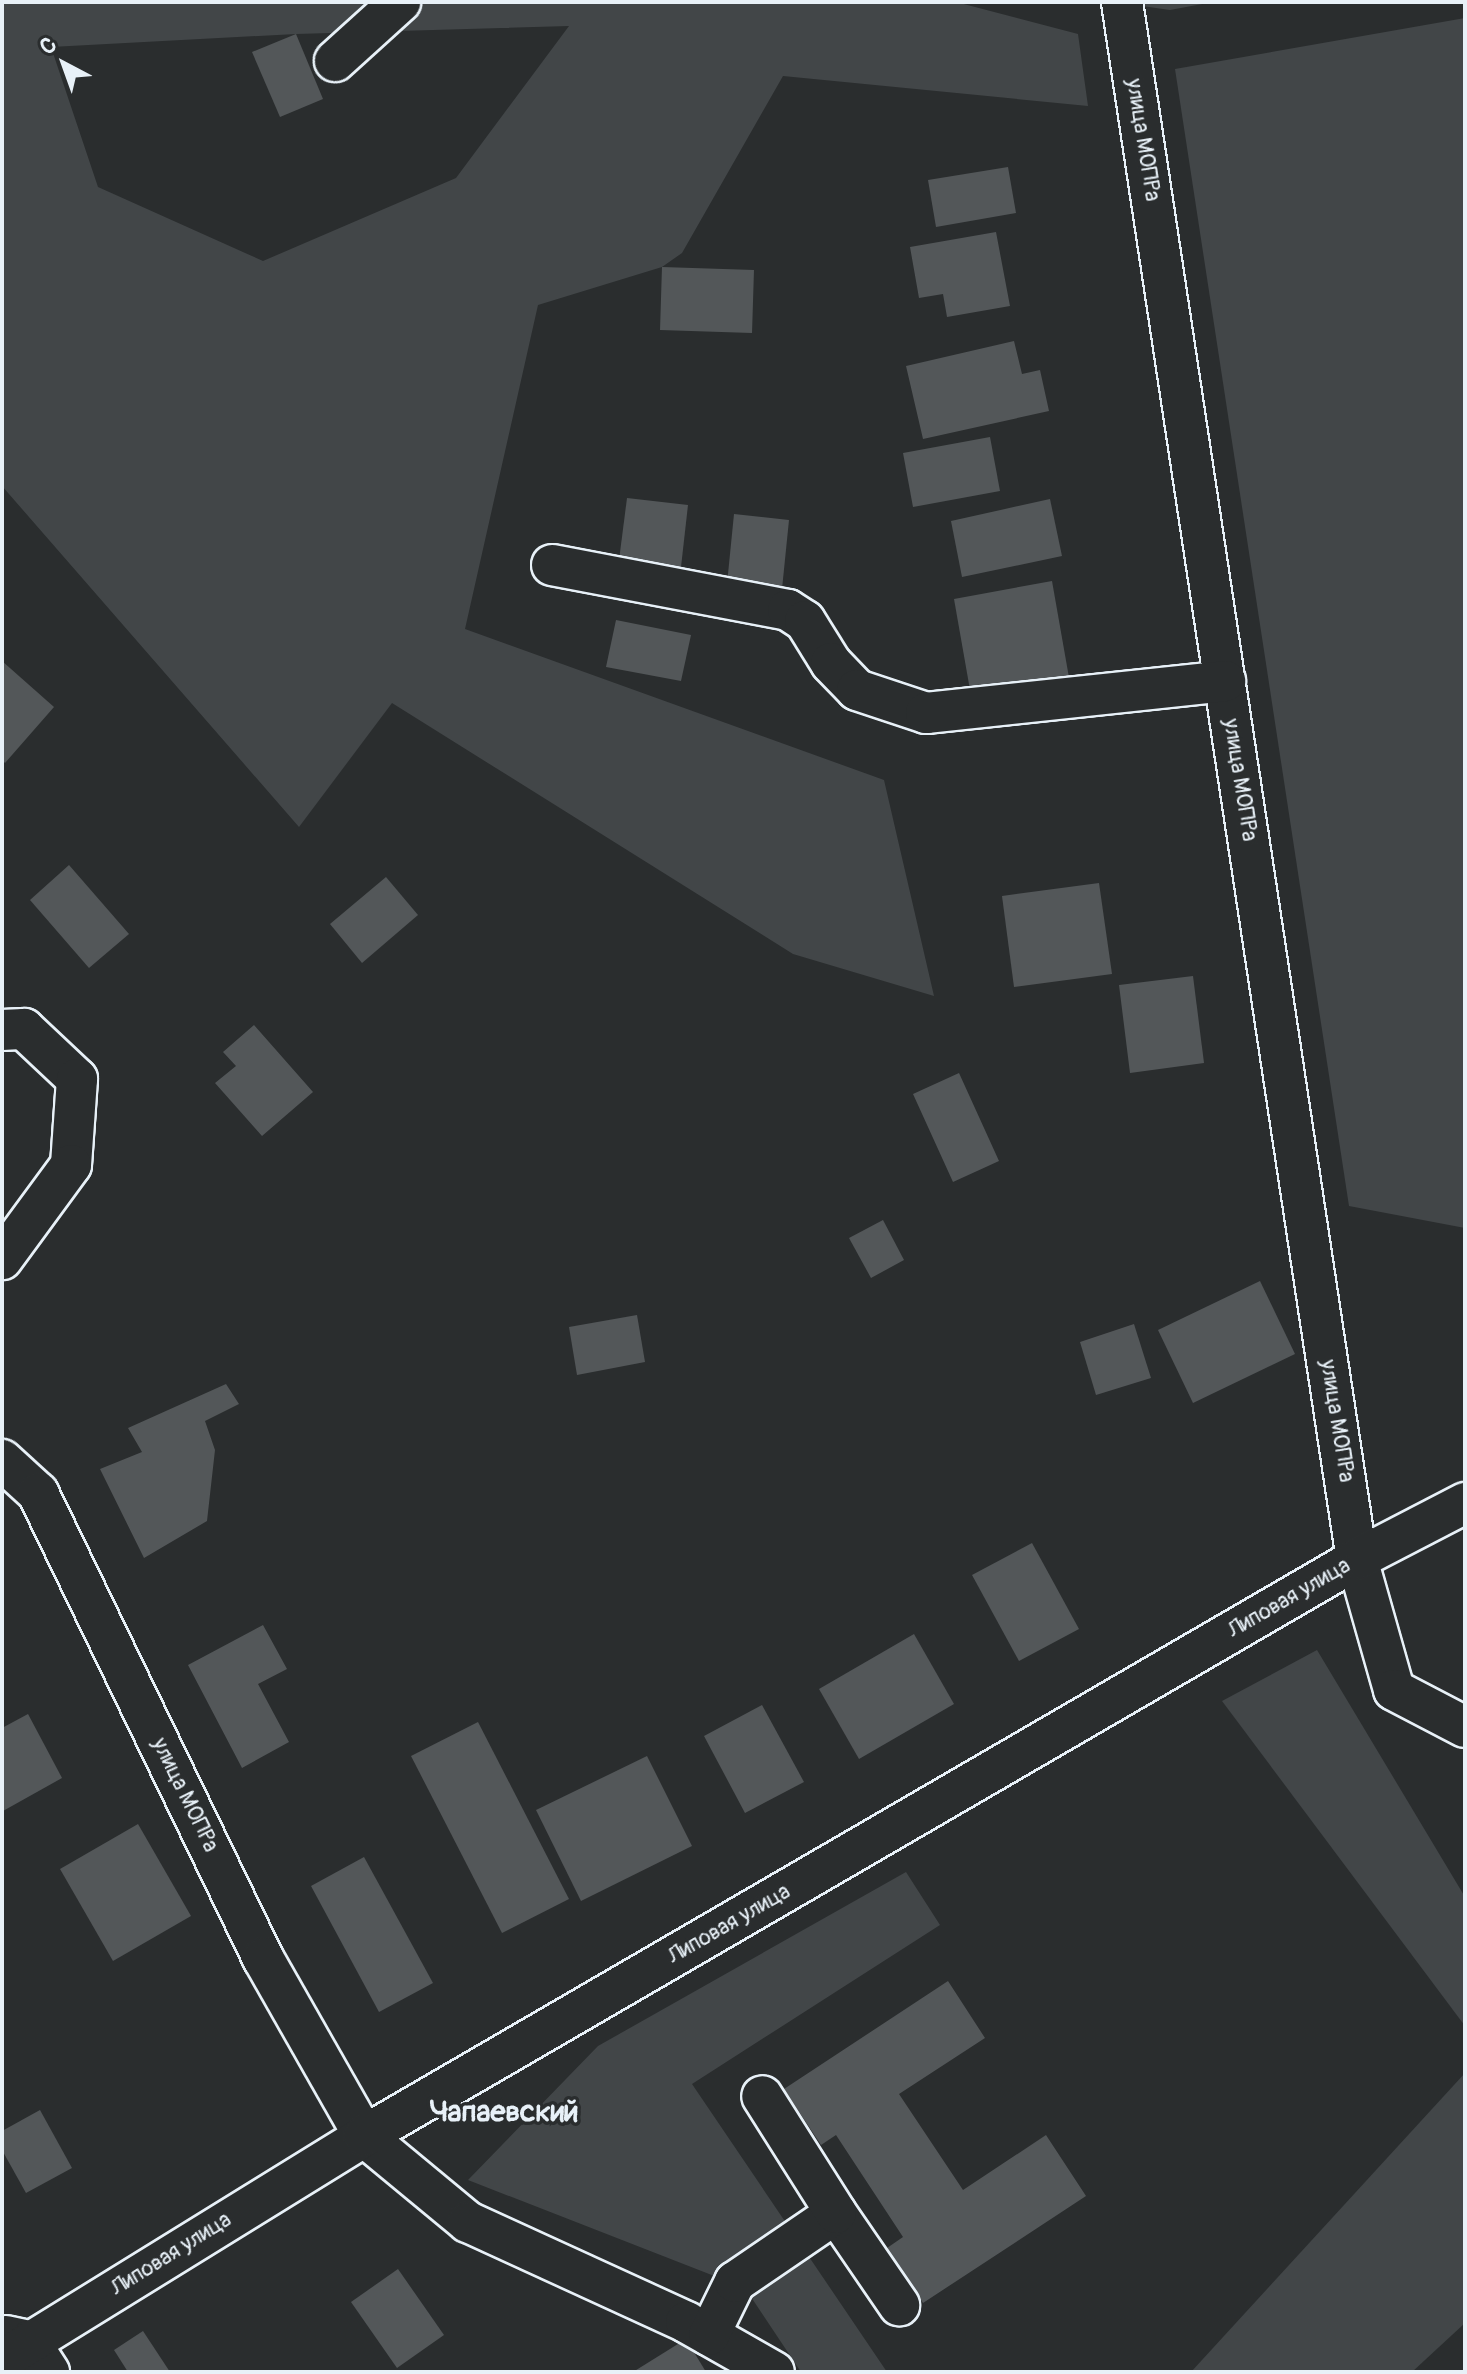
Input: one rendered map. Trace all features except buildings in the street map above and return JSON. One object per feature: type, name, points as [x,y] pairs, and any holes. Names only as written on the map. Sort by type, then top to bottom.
[{"type":"street","points":[[335,61],[400,2]]},
{"type":"street","name":"улица МОПРа","points":[[1122,2],[1357,1559],[1394,1690],[1465,1727]]},
{"type":"street","points":[[552,565],[788,610],[805,621],[831,663],[857,690],[926,713],[1225,681]]},
{"type":"street","points":[[2,1030],[24,1029],[77,1079],[71,1165],[2,1259]]},
{"type":"street","name":"улица МОПРа","points":[[2,1460],[38,1493],[263,1958],[364,2136]]},
{"type":"street","name":"Липовая улица","points":[[21,2352],[364,2136],[1357,1559],[1465,1503]]},
{"type":"street","points":[[762,2096],[899,2305]]},
{"type":"street","points":[[364,2136],[468,2222],[709,2335],[774,2372]]},
{"type":"street","points":[[709,2335],[735,2282],[836,2213]]},
{"type":"shaded area","points":[[2,2],[956,2],[1078,34],[1088,106],[783,76],[682,253],[662,267],[538,305],[465,629],[884,780],[934,996],[793,954],[392,703],[299,827],[2,486]],"holes":[[[569,26],[456,178],[263,261],[98,187],[51,47],[296,34]]]},
{"type":"shaded area","points":[[1114,2],[1213,2],[1170,10]]},
{"type":"shaded area","points":[[1465,18],[1465,1228],[1349,1206],[1175,69]]},
{"type":"shaded area","points":[[1317,1650],[1465,1897],[1465,2026],[1222,1701]]},
{"type":"shaded area","points":[[906,1872],[940,1925],[692,2084],[887,2372],[801,2372],[745,2288],[468,2180],[598,2046]]},
{"type":"shaded area","points":[[1465,2073],[1465,2323],[1412,2372],[1191,2372]]},
{"type":"district","name":"Чапаевский","points":[[504,2112]]}]
